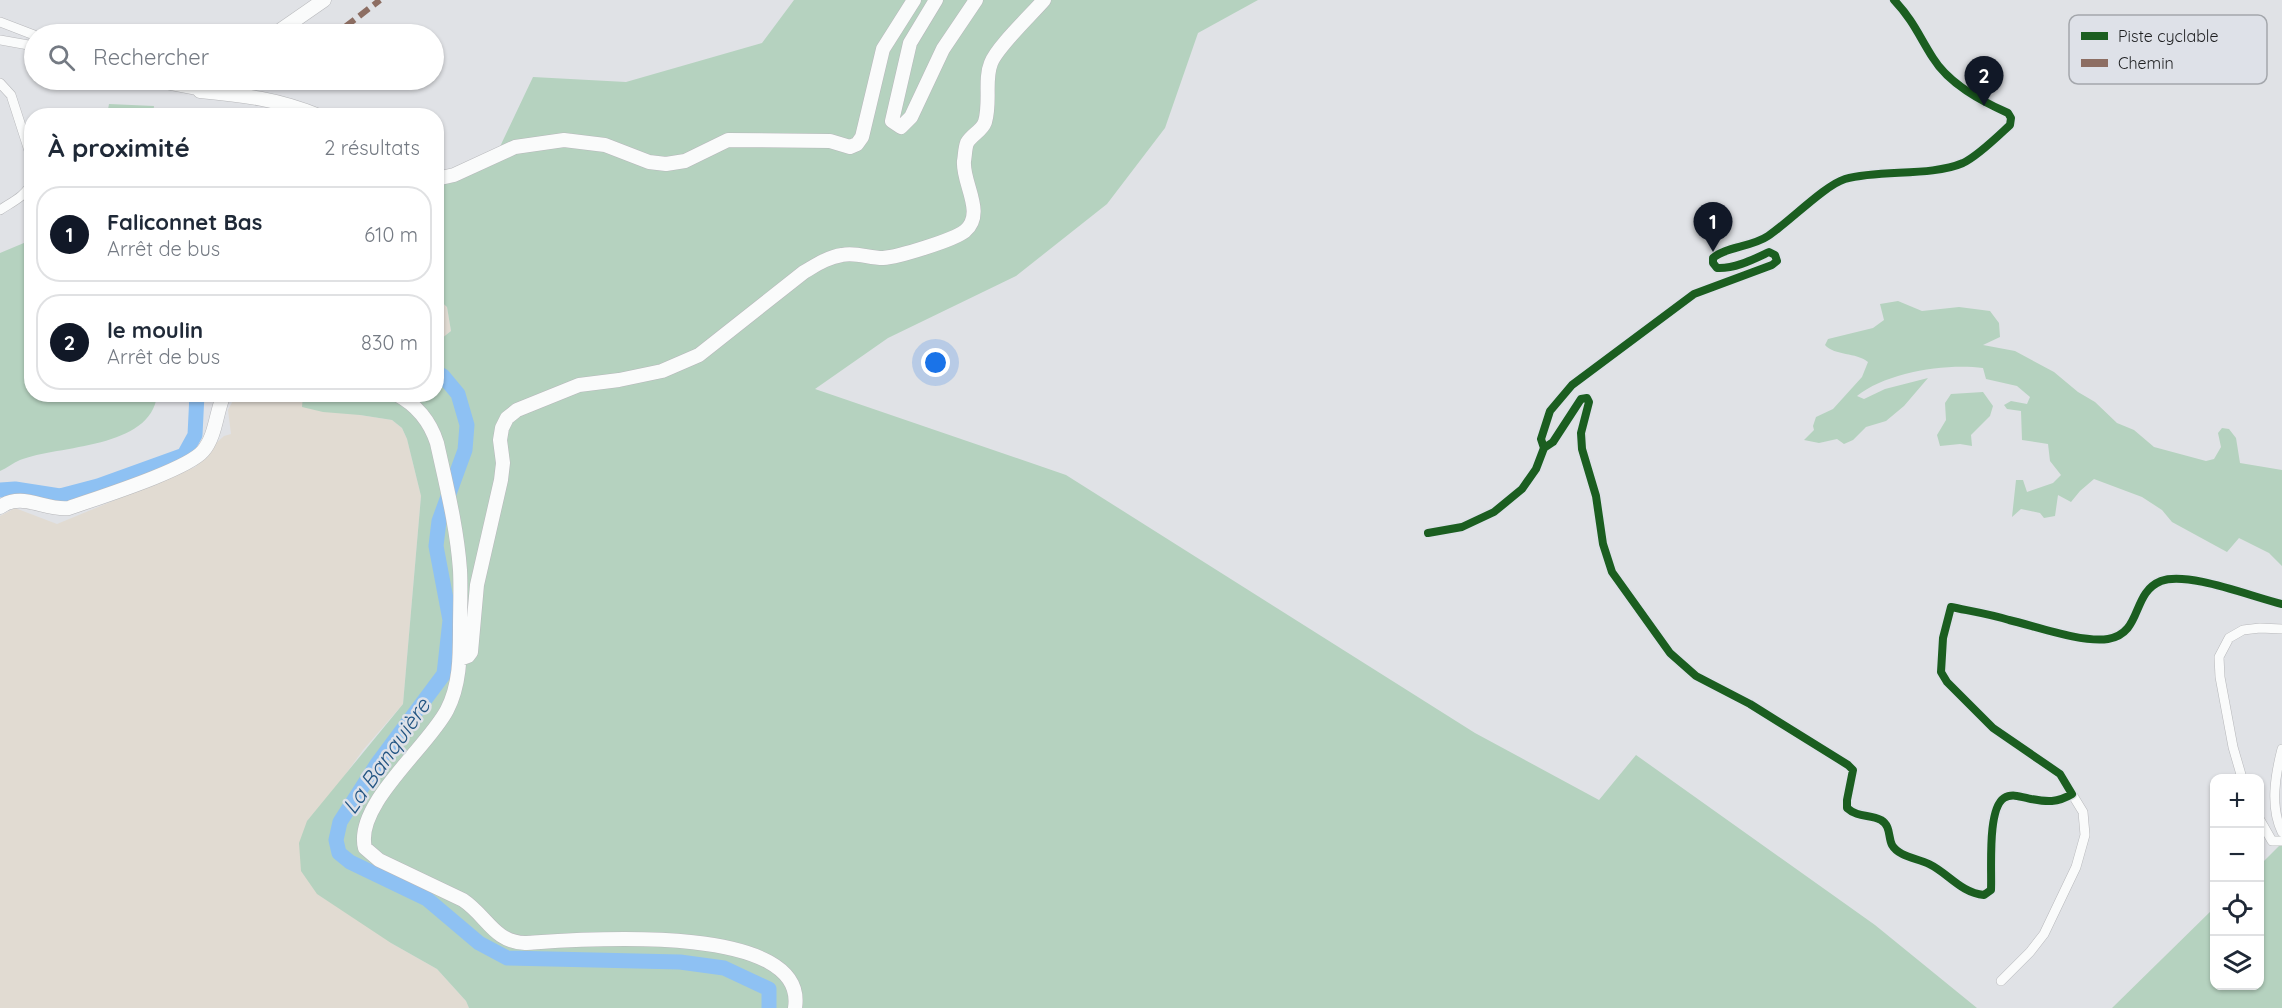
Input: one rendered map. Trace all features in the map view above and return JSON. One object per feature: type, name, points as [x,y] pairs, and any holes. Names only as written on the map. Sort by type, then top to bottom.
[{"type":"street","points":[[444,177],[454,175],[514,147],[564,140],[605,145],[649,162],[666,164],[685,160],[728,140],[830,141],[850,147],[857,144],[862,137],[883,49],[914,0]]},
{"type":"street","points":[[936,0],[910,43],[892,121],[901,127],[911,117],[943,49],[976,0]]},
{"type":"street","points":[[460,659],[468,656],[472,650],[477,585],[497,500],[503,463],[500,440],[507,418],[517,410],[579,385],[662,371],[699,355],[804,272],[823,261],[841,255],[854,254],[883,258],[940,242],[964,232],[971,224],[974,215],[964,164],[968,142],[983,126],[989,108],[988,84],[991,63],[1011,36],[1044,0]]},
{"type":"street","points":[[1544,448],[1541,439],[1550,411],[1572,385],[1694,294],[1772,265],[1777,261],[1775,255],[1769,252],[1742,263],[1717,268],[1713,263],[1713,258],[1718,253],[1746,247],[1767,237],[1842,180],[1860,176],[1952,167],[1966,161],[2010,125],[2011,118],[2008,113],[1956,83],[1934,61],[1915,24],[1894,0]]},
{"type":"street","points":[[288,24],[318,2]]},
{"type":"street","points":[[0,22],[24,31]]},
{"type":"street","points":[[0,40],[24,44]]},
{"type":"street","points":[[0,83],[11,95],[24,135]]},
{"type":"street","points":[[217,90],[267,98],[301,108]]},
{"type":"street","points":[[225,90],[234,94]]},
{"type":"street","points":[[0,210],[20,198],[24,193]]},
{"type":"street","points":[[1428,533],[1462,527],[1494,512],[1522,489],[1536,469],[1544,448],[1553,442],[1581,399],[1587,398],[1589,402],[1581,433],[1582,449],[1596,496],[1604,544],[1612,572],[1671,652],[1696,676],[1750,704],[1848,765],[1853,771],[1846,800],[1847,808],[1853,814],[1881,820],[1889,828],[1892,844],[1900,853],[1930,864],[1951,881],[1977,894],[1984,895],[1991,890],[1992,834],[1997,804],[2011,795],[2049,802],[2062,800],[2072,794]]},
{"type":"street","points":[[0,507],[6,502],[18,499],[59,509],[69,508],[184,465],[203,452],[213,434],[222,402]]},
{"type":"street","points":[[408,402],[422,414],[432,428],[442,466],[460,569],[460,659],[453,698],[440,722],[390,783],[371,814],[363,836],[368,853],[463,900],[479,912],[501,937],[513,942],[676,940],[735,951],[766,960],[777,967],[792,983],[795,1008]]},
{"type":"street","points":[[2001,981],[2030,952],[2044,934],[2076,867],[2085,835],[2083,812],[2060,774],[1994,728],[1947,682],[1941,672],[1943,638],[1951,607],[2090,639],[2106,639],[2127,630],[2146,592],[2161,582],[2177,579],[2196,580],[2282,604]]},
{"type":"street","points":[[2241,774],[2220,676],[2219,657],[2229,638],[2243,630],[2282,629]]},
{"type":"street","points":[[2282,749],[2276,770],[2275,817],[2282,832]]},
{"type":"street","points":[[2264,828],[2272,841],[2282,841]]},
{"type":"shaded area","points":[[444,304],[447,307],[451,331],[444,336]]},
{"type":"shaded area","points":[[232,402],[324,402],[360,415],[392,420],[402,428],[407,439],[421,496],[403,704],[363,750],[330,796],[307,821],[391,943],[437,969],[466,1001],[469,1008],[0,1008],[0,516],[15,508],[57,524],[195,467],[215,444],[224,436],[231,434],[228,410]]},
{"type":"green space","points":[[794,0],[1258,0],[1198,33],[1165,128],[1107,204],[1016,276],[888,338],[815,389],[1066,475],[1475,733],[1599,800],[1636,755],[1875,925],[1977,1008],[469,1008],[466,1001],[437,969],[391,943],[317,894],[301,871],[299,843],[307,821],[403,704],[421,496],[407,439],[402,428],[392,420],[323,412],[302,407],[302,402],[444,402],[444,336],[451,331],[447,307],[444,304],[444,173],[496,155],[533,77],[626,82],[762,43]]},
{"type":"green space","points":[[109,104],[154,106],[154,108],[108,108]]},
{"type":"green space","points":[[24,243],[24,402],[155,402],[151,413],[139,426],[101,442],[20,460],[0,471],[0,253]]},
{"type":"green space","points":[[1898,301],[1922,311],[1959,307],[1990,311],[1999,323],[2000,337],[1983,345],[2015,351],[2054,372],[2078,392],[2095,402],[2117,423],[2134,430],[2154,447],[2206,461],[2214,459],[2221,447],[2218,433],[2222,428],[2229,429],[2236,438],[2240,463],[2282,470],[2282,566],[2269,553],[2239,538],[2227,552],[2172,522],[2162,510],[2142,497],[2094,479],[2071,502],[2058,495],[2055,516],[2044,518],[2040,513],[2021,509],[2012,517],[2016,480],[2023,480],[2027,492],[2053,483],[2061,475],[2050,461],[2048,444],[2022,440],[2021,411],[2007,409],[2004,405],[2011,401],[2027,404],[2030,397],[2017,386],[1986,379],[1983,368],[1935,368],[1900,375],[1884,381],[1857,396],[1864,399],[1885,389],[1928,378],[1904,406],[1886,421],[1866,427],[1853,440],[1844,444],[1837,439],[1819,443],[1804,440],[1814,430],[1816,417],[1833,409],[1862,377],[1868,362],[1829,348],[1825,345],[1828,339],[1873,328],[1884,320],[1880,304]]},
{"type":"green space","points":[[1983,392],[1993,406],[1990,416],[1971,435],[1972,446],[1960,444],[1940,446],[1937,435],[1946,420],[1945,403],[1951,394]]},
{"type":"green space","points":[[2282,843],[2282,1008],[2112,1008],[2210,912],[2210,990],[2264,990],[2264,861]]},
{"type":"waterway","name":"La Banquière","points":[[444,377],[458,394],[467,425],[465,450],[439,521],[436,546],[450,620],[444,674],[377,764],[340,822],[336,840],[339,853],[350,862],[427,899],[479,943],[507,958],[680,962],[724,968],[769,989],[769,1008]]},
{"type":"waterway","name":"La Banquière","points":[[0,490],[15,489],[60,496],[98,486],[184,455],[195,435],[197,402]]},
{"type":"marked path","points":[[349,24],[380,0]]},
{"type":"cycle path","points":[[1428,533],[1462,527],[1494,512],[1522,489],[1536,469],[1544,448],[1541,439],[1550,411],[1572,385],[1694,294],[1772,265],[1777,261],[1775,255],[1769,252],[1737,265],[1717,268],[1713,263],[1713,258],[1718,254],[1762,240],[1817,196],[1845,179],[1874,174],[1936,170],[1963,163],[1981,151],[2010,125],[2011,118],[2008,113],[1966,91],[1948,76],[1933,58],[1911,21],[1894,0]]},
{"type":"cycle path","points":[[1544,448],[1553,442],[1581,399],[1587,398],[1589,402],[1581,433],[1582,449],[1596,496],[1603,544],[1612,572],[1670,653],[1696,676],[1750,704],[1848,765],[1853,770],[1847,808],[1855,813],[1884,822],[1888,828],[1892,845],[1899,852],[1929,864],[1968,891],[1984,895],[1991,890],[1993,827],[1995,814],[2004,798],[2014,796],[2052,801],[2072,794],[2060,774],[1993,728],[1947,682],[1941,672],[1943,638],[1951,607],[2097,640],[2119,635],[2127,629],[2145,594],[2161,581],[2187,579],[2203,582],[2282,604]]},
{"type":"place","name":"le moulin","points":[[1984,106]]},
{"type":"place","name":"Faliconnet Bas","points":[[1713,252]]}]
